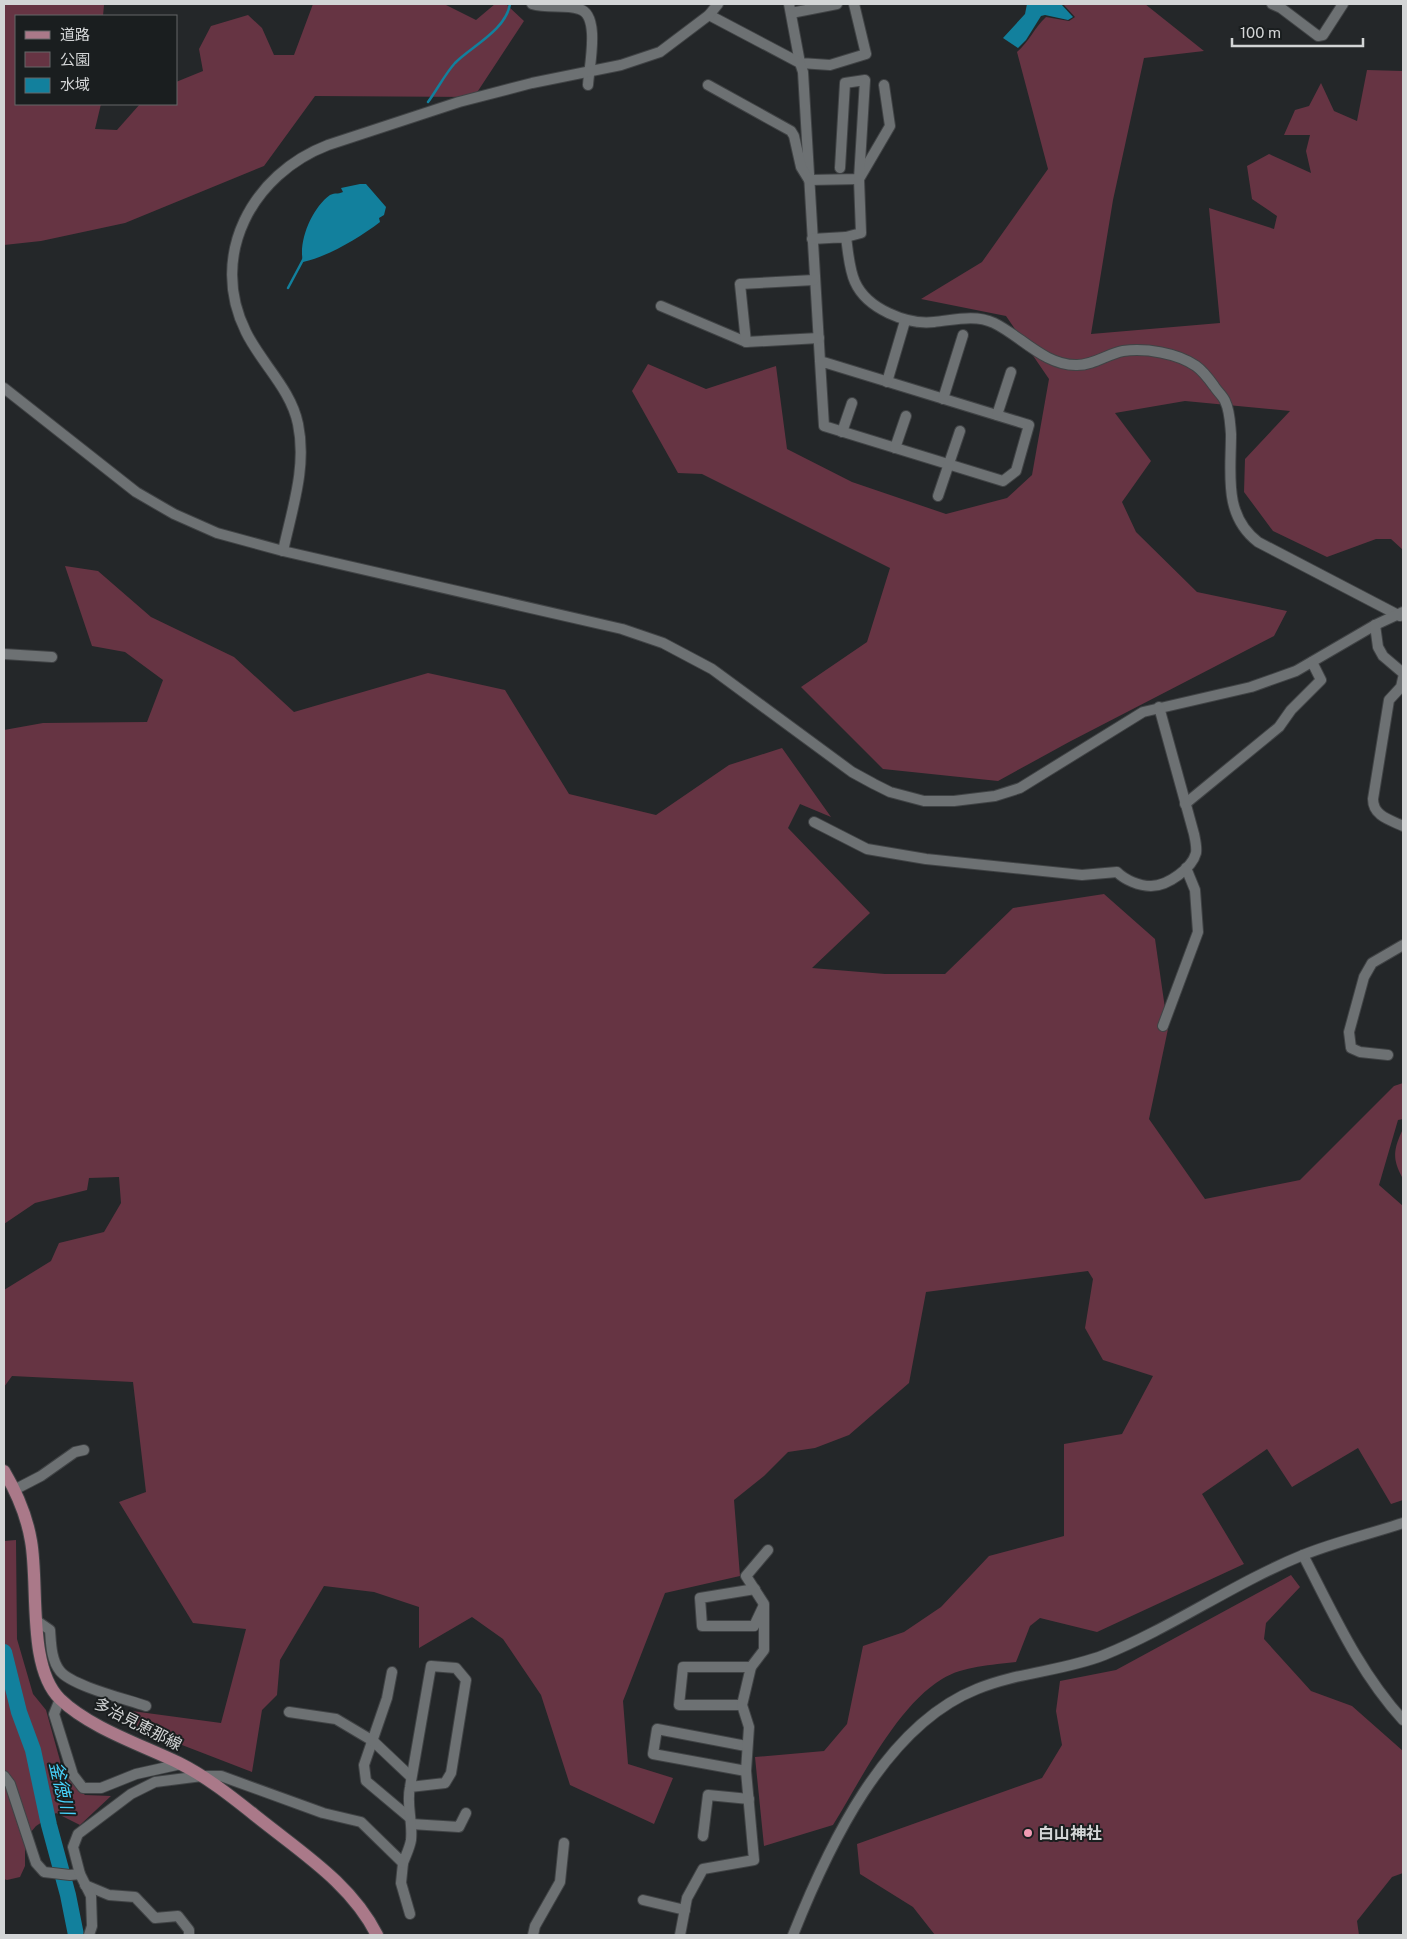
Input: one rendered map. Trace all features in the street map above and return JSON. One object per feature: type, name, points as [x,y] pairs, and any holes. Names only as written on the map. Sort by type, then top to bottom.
[{"type":"main road","name":"多治見恵那線","points":[[4,1471],[22,1508],[31,1540],[39,1652],[45,1676],[60,1699],[95,1723],[202,1776],[335,1878],[359,1905],[377,1935]]},
{"type":"street","points":[[532,4],[543,7],[582,9],[588,14],[593,26],[588,85]]},
{"type":"street","points":[[282,551],[301,471],[298,423],[287,398],[246,332],[236,306],[233,278],[235,248],[250,206],[265,187],[282,171],[317,149],[459,102],[532,83],[622,65],[660,52],[709,15],[718,4]]},
{"type":"street","points":[[820,362],[1029,425],[1016,471],[1003,481],[824,426],[814,280],[803,72],[790,9],[837,4]]},
{"type":"street","points":[[709,15],[800,63],[830,65],[866,54],[854,4]]},
{"type":"street","points":[[1272,4],[1281,8],[1318,36],[1323,35],[1343,4]]},
{"type":"street","points":[[812,239],[846,237],[861,233],[859,178],[866,80],[845,83],[840,168]]},
{"type":"street","points":[[708,85],[791,131],[794,136],[801,167],[809,180]]},
{"type":"street","points":[[859,178],[890,126],[884,85]]},
{"type":"street","points":[[809,180],[859,178]]},
{"type":"street","points":[[846,237],[855,283],[874,304],[898,319],[929,323],[975,317],[993,323],[1056,363],[1094,364],[1122,352],[1144,351],[1171,354],[1197,366],[1225,401],[1230,419],[1231,492],[1235,514],[1244,532],[1258,542],[1401,615]]},
{"type":"street","points":[[746,342],[740,284],[814,280]]},
{"type":"street","points":[[661,306],[746,342],[819,338]]},
{"type":"street","points":[[887,382],[905,320]]},
{"type":"street","points":[[943,399],[963,335]]},
{"type":"street","points":[[997,415],[1011,372]]},
{"type":"street","points":[[4,388],[136,492],[174,514],[217,533],[282,551],[622,629],[663,643],[712,669],[852,772],[890,792],[924,801],[972,800],[995,796],[1020,788],[1142,712],[1251,687],[1296,671],[1374,625],[1401,615]]},
{"type":"street","points":[[842,432],[852,403]]},
{"type":"street","points":[[896,448],[906,416]]},
{"type":"street","points":[[938,496],[960,431]]},
{"type":"street","points":[[1374,625],[1378,647],[1383,656],[1403,673]]},
{"type":"street","points":[[4,654],[52,657]]},
{"type":"street","points":[[1184,804],[1279,727],[1291,710],[1321,680],[1312,662]]},
{"type":"street","points":[[1403,678],[1401,687],[1389,700],[1372,799],[1372,807],[1378,814],[1403,826]]},
{"type":"street","points":[[814,822],[867,849],[926,859],[1082,874],[1116,872],[1124,879],[1154,886],[1192,863],[1196,851],[1194,834],[1184,804],[1159,707]]},
{"type":"street","points":[[1164,1026],[1198,932],[1195,890],[1186,868]]},
{"type":"street","points":[[1388,1054],[1360,1052],[1351,1048],[1349,1032],[1364,977],[1372,963],[1403,945]]},
{"type":"street","points":[[14,1490],[41,1476],[75,1452],[84,1450]]},
{"type":"street","points":[[793,1935],[828,1858],[861,1797],[896,1747],[922,1722],[944,1705],[977,1689],[1021,1675],[1104,1655],[1303,1555],[1403,1523]]},
{"type":"street","points":[[680,1935],[687,1898],[703,1868],[754,1860],[746,1771],[746,1746],[749,1727],[742,1705],[752,1667],[764,1650],[764,1604],[746,1576],[768,1550]]},
{"type":"street","points":[[1303,1555],[1356,1658],[1372,1684],[1403,1720]]},
{"type":"street","points":[[755,1590],[700,1598],[702,1626],[754,1626],[764,1604]]},
{"type":"street","points":[[37,1621],[50,1630],[52,1654],[59,1670],[70,1680],[146,1706]]},
{"type":"street","points":[[289,1712],[336,1719],[372,1741],[410,1782],[445,1783],[451,1773],[466,1680],[456,1668],[431,1666],[410,1782],[407,1802],[411,1821],[411,1841],[403,1863],[401,1882],[410,1914]]},
{"type":"street","points":[[742,1705],[679,1705],[683,1667],[752,1667]]},
{"type":"street","points":[[392,1672],[387,1698],[364,1765],[366,1781],[411,1821],[459,1827],[466,1813]]},
{"type":"street","points":[[60,1699],[54,1714],[73,1775],[84,1788],[101,1788],[136,1774],[181,1764]]},
{"type":"street","points":[[746,1746],[657,1729],[653,1754],[746,1771]]},
{"type":"street","points":[[4,1776],[10,1784],[36,1864],[44,1872],[75,1874]]},
{"type":"street","points":[[89,1935],[92,1926],[91,1896],[85,1885],[75,1874],[73,1847],[78,1834],[131,1794],[155,1782],[202,1776],[221,1776],[323,1814],[361,1822],[403,1863]]},
{"type":"street","points":[[703,1836],[708,1795],[749,1799]]},
{"type":"street","points":[[533,1935],[535,1926],[560,1882],[564,1843]]},
{"type":"street","points":[[85,1885],[109,1896],[135,1897],[155,1918],[178,1916],[189,1930],[189,1935]]},
{"type":"street","points":[[643,1900],[685,1910]]},
{"type":"green space","points":[[4,4],[104,5],[103,15],[15,15],[15,105],[101,105],[95,129],[117,130],[139,105],[178,105],[178,81],[203,71],[199,49],[211,26],[248,15],[262,28],[274,55],[294,55],[313,4],[444,4],[476,20],[495,4],[506,4],[524,21],[474,97],[315,96],[264,166],[125,223],[41,241],[4,245]]},
{"type":"green space","points":[[1063,4],[1145,4],[1204,51],[1144,58],[1113,200],[1091,334],[1220,323],[1209,208],[1274,229],[1277,216],[1252,199],[1247,166],[1269,154],[1311,173],[1306,151],[1310,135],[1284,135],[1295,110],[1309,106],[1321,83],[1334,111],[1357,121],[1367,70],[1403,71],[1403,550],[1391,539],[1376,539],[1327,557],[1273,531],[1244,492],[1245,459],[1290,411],[1185,401],[1115,413],[1151,461],[1122,502],[1136,532],[1197,592],[1287,611],[1274,636],[1069,742],[998,781],[883,769],[801,687],[867,642],[890,568],[702,474],[678,473],[632,391],[648,364],[706,389],[776,366],[787,449],[852,482],[946,514],[1007,498],[1032,475],[1049,379],[1006,316],[921,299],[982,262],[1048,169],[1017,52],[1046,17],[1069,21],[1075,17]]},
{"type":"green space","points":[[65,566],[98,571],[151,617],[234,657],[294,712],[428,673],[505,690],[569,794],[656,815],[729,765],[782,748],[831,817],[800,804],[788,828],[870,913],[812,968],[885,974],[945,974],[1013,908],[1104,894],[1155,939],[1168,1029],[1149,1119],[1205,1199],[1300,1180],[1394,1086],[1403,1083],[1403,1119],[1398,1120],[1379,1185],[1403,1206],[1403,1500],[1391,1504],[1358,1448],[1292,1487],[1267,1449],[1202,1494],[1244,1564],[1097,1632],[1040,1618],[1030,1626],[1016,1662],[959,1671],[942,1679],[925,1691],[910,1707],[881,1746],[833,1825],[764,1846],[755,1757],[824,1751],[847,1724],[863,1646],[904,1632],[941,1607],[989,1556],[1064,1536],[1064,1444],[1122,1434],[1153,1376],[1103,1360],[1085,1328],[1093,1279],[1088,1271],[926,1292],[909,1383],[849,1435],[815,1448],[788,1452],[764,1476],[734,1500],[740,1576],[665,1593],[623,1701],[628,1764],[673,1778],[654,1824],[570,1785],[541,1695],[503,1639],[472,1617],[419,1648],[419,1607],[374,1592],[324,1586],[280,1660],[277,1695],[262,1710],[252,1772],[125,1723],[132,1711],[221,1723],[246,1629],[193,1623],[119,1502],[146,1492],[133,1382],[12,1376],[4,1387],[4,1290],[51,1261],[59,1243],[104,1232],[121,1203],[119,1177],[89,1178],[87,1190],[35,1203],[4,1224],[4,730],[43,723],[147,722],[163,680],[125,652],[92,646]]},
{"type":"green space","points":[[1403,1129],[1403,1179],[1397,1166],[1395,1154]]},
{"type":"green space","points":[[16,1540],[17,1639],[33,1694],[46,1710],[64,1775],[85,1795],[111,1796],[80,1825],[56,1813],[36,1826],[25,1839],[25,1866],[20,1877],[7,1880],[4,1879],[4,1541]]},
{"type":"green space","points":[[1291,1575],[1300,1587],[1266,1623],[1264,1639],[1311,1691],[1352,1706],[1403,1751],[1403,1873],[1392,1877],[1357,1921],[1359,1935],[935,1935],[913,1907],[860,1874],[857,1844],[1042,1778],[1062,1745],[1056,1711],[1060,1681],[1116,1670]]},
{"type":"water","points":[[1027,4],[1061,4],[1073,17],[1068,20],[1045,15],[1041,16],[1026,40],[1018,48],[1003,38],[1025,14]]},
{"type":"water","points":[[366,184],[386,207],[384,215],[379,218],[380,222],[343,246],[303,262],[302,254],[305,235],[317,208],[330,195],[343,192],[341,188]]},
{"type":"waterway","points":[[428,102],[455,63],[502,22],[510,4]]},
{"type":"waterway","points":[[288,288],[304,258]]},
{"type":"waterway","name":"釜徳川","points":[[4,1652],[19,1712],[33,1750],[76,1935]]},
{"type":"place","name":"白山神社","points":[[1028,1833]]}]
